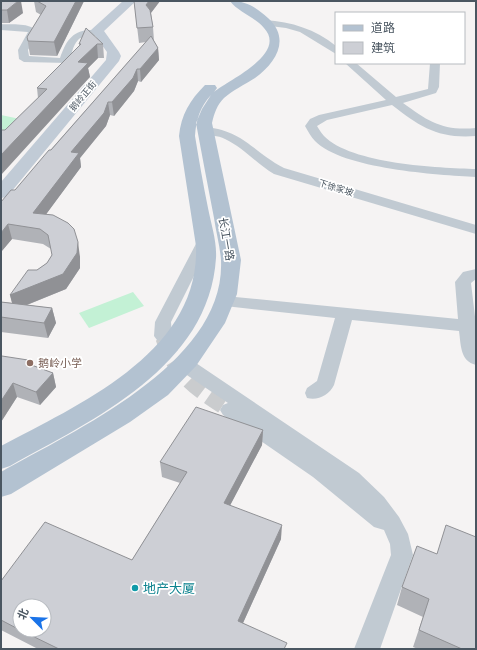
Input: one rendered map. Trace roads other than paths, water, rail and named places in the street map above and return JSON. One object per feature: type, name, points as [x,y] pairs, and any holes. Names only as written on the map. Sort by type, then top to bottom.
[{"type":"main road","name":"长江一路","points":[[1,458],[110,397],[157,360],[175,340],[188,319],[199,296],[204,279],[206,259],[205,239],[187,136],[188,124],[194,107],[202,95],[246,62],[259,47],[262,39],[261,31],[256,24],[224,1]]},
{"type":"main road","name":"长江一路","points":[[1,486],[128,411],[160,388],[184,364],[206,336],[225,301],[230,281],[231,260],[204,123],[207,113],[217,97],[225,89],[259,68],[273,48],[275,39],[273,31],[265,23],[236,1]]},
{"type":"street","points":[[1,27],[30,29],[33,32],[23,50],[24,59],[64,61],[72,40],[81,33],[98,33],[97,30],[99,26],[130,1]]},
{"type":"street","points":[[265,23],[296,26],[320,37],[335,50]]},
{"type":"street","name":"鹅岭正街","points":[[1,193],[112,60],[114,56],[113,52],[98,33]]},
{"type":"street","points":[[351,64],[426,124],[451,133],[476,132]]},
{"type":"street","points":[[435,64],[434,87],[432,91],[396,101],[323,117],[314,121],[312,126],[313,132],[322,140],[339,150],[376,163],[424,170],[476,174]]},
{"type":"street","name":"下徐家坡","points":[[205,131],[226,133],[245,145],[265,164],[279,171],[476,230]]},
{"type":"street","points":[[163,336],[163,322],[205,239]]},
{"type":"street","points":[[476,274],[469,275],[463,282],[470,352],[476,360]]},
{"type":"street","points":[[225,301],[468,326]]},
{"type":"street","points":[[314,393],[325,385],[345,313]]},
{"type":"street","points":[[184,364],[352,479],[370,496],[395,529],[402,546],[402,555],[366,649]]},
{"type":"street","points":[[230,410],[320,471],[372,514],[395,529]]},
{"type":"tunnel","points":[[164,338],[169,351],[182,372],[208,396],[230,410]]},
{"type":"place","name":"鹅岭小学","points":[[30,363]]},
{"type":"place","name":"地产大厦","points":[[135,588]]}]
